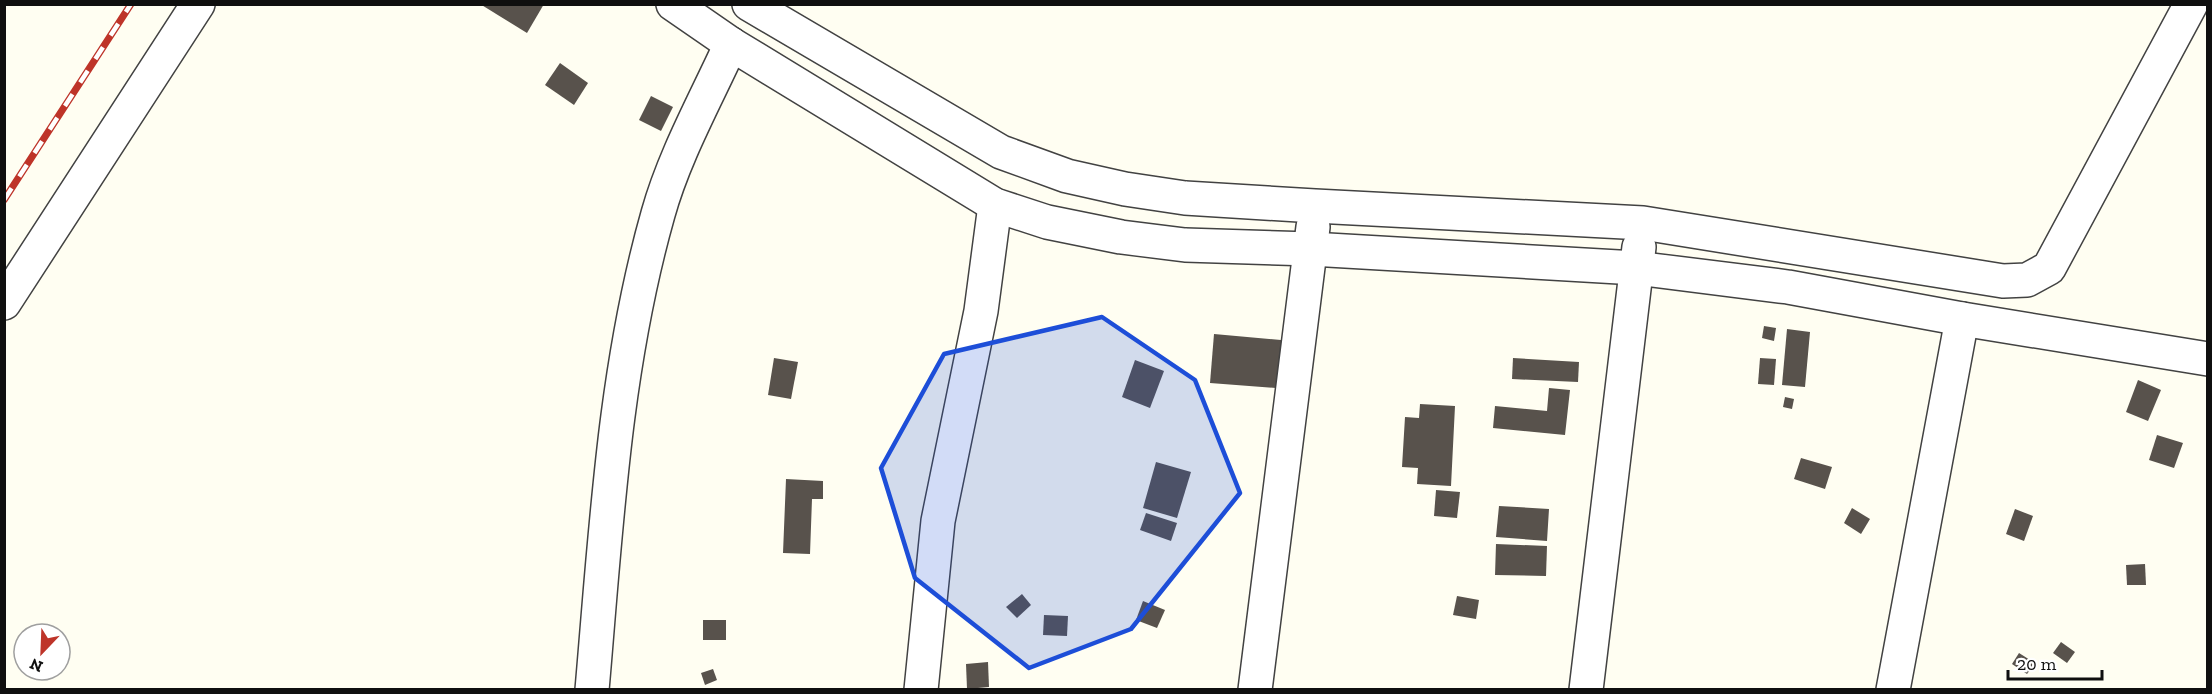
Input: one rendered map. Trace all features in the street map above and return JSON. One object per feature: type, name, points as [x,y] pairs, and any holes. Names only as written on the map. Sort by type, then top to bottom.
[{"type":"street","points":[[4,303],[198,4]]},
{"type":"street","points":[[672,4],[731,44],[995,205],[1047,222],[1121,237],[1185,245],[1311,249],[1636,268],[1788,286],[1962,319],[2208,359]]},
{"type":"street","points":[[749,4],[1001,152],[1056,172],[1125,189],[1185,198],[1643,222],[2003,280],[2027,280],[2049,268],[2191,4]]},
{"type":"street","points":[[592,690],[614,429],[639,294],[658,213],[686,141],[731,44]]},
{"type":"street","points":[[921,690],[938,521],[981,311],[995,205]]},
{"type":"street","points":[[1255,690],[1315,206]]},
{"type":"street","points":[[1586,690],[1643,222]]},
{"type":"street","points":[[1893,690],[1962,319]]},
{"type":"highlighted area","points":[[1102,317],[1195,380],[1240,493],[1131,629],[1029,668],[915,578],[881,468],[944,354]]},
{"type":"building","points":[[480,4],[544,4],[527,33]]},
{"type":"building","points":[[560,63],[588,83],[574,105],[545,85]]},
{"type":"building","points":[[651,96],[673,107],[661,131],[639,120]]},
{"type":"building","points":[[1764,326],[1776,328],[1774,341],[1762,338]]},
{"type":"building","points":[[1787,329],[1810,332],[1805,387],[1782,385]]},
{"type":"building","points":[[1214,334],[1292,341],[1288,389],[1210,383]]},
{"type":"building","points":[[774,358],[798,362],[791,399],[768,395]]},
{"type":"building","points":[[1513,358],[1579,362],[1578,382],[1512,379]]},
{"type":"building","points":[[1760,358],[1776,359],[1774,385],[1758,384]]},
{"type":"building","points":[[1135,360],[1164,371],[1150,408],[1122,397]]},
{"type":"building","points":[[2138,380],[2161,390],[2148,421],[2126,412]]},
{"type":"building","points":[[1549,388],[1570,390],[1565,435],[1493,428],[1495,406],[1547,411]]},
{"type":"building","points":[[1785,397],[1794,399],[1792,409],[1783,407]]},
{"type":"building","points":[[1420,404],[1455,406],[1451,486],[1417,484],[1418,468],[1402,467],[1405,417],[1419,418]]},
{"type":"building","points":[[2157,435],[2183,443],[2174,468],[2149,460]]},
{"type":"building","points":[[1801,458],[1832,467],[1825,489],[1794,479]]},
{"type":"building","points":[[1156,462],[1191,472],[1177,518],[1143,508]]},
{"type":"building","points":[[786,479],[823,481],[823,499],[812,499],[810,554],[783,553]]},
{"type":"building","points":[[1436,490],[1460,492],[1457,518],[1434,516]]},
{"type":"building","points":[[1499,506],[1549,509],[1547,541],[1496,537]]},
{"type":"building","points":[[1852,508],[1870,519],[1861,534],[1844,523]]},
{"type":"building","points":[[2015,509],[2033,516],[2024,541],[2006,534]]},
{"type":"building","points":[[1146,513],[1177,523],[1171,541],[1140,530]]},
{"type":"building","points":[[1496,544],[1547,546],[1546,576],[1495,575]]},
{"type":"building","points":[[2145,564],[2146,585],[2127,585],[2126,565]]},
{"type":"building","points":[[1022,594],[1031,605],[1017,618],[1006,607]]},
{"type":"building","points":[[1457,596],[1479,600],[1476,619],[1453,615]]},
{"type":"building","points":[[1143,601],[1165,610],[1157,628],[1136,620]]},
{"type":"building","points":[[1044,615],[1068,616],[1067,636],[1043,635]]},
{"type":"building","points":[[703,620],[726,620],[726,640],[703,640]]},
{"type":"building","points":[[2061,642],[2075,652],[2067,663],[2053,653]]},
{"type":"building","points":[[2019,653],[2035,663],[2027,674],[2012,664]]},
{"type":"building","points":[[988,662],[989,687],[967,689],[966,664]]},
{"type":"building","points":[[713,669],[717,680],[705,685],[701,673]]},
{"type":"railway","points":[[4,200],[131,4]]}]
